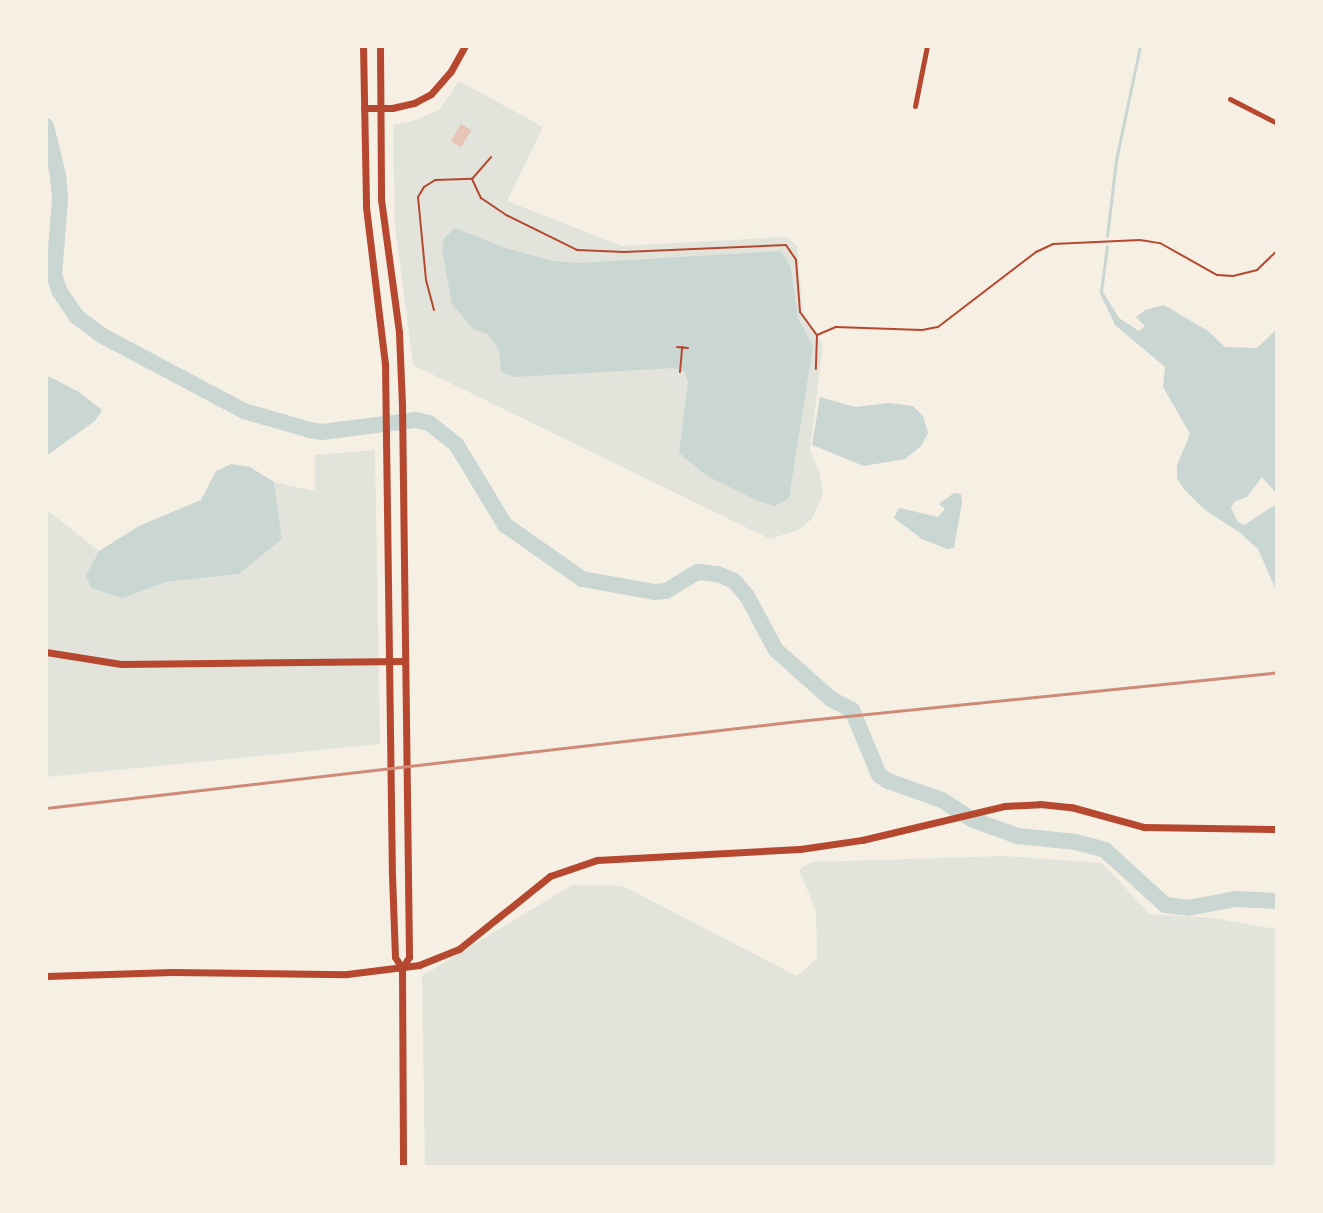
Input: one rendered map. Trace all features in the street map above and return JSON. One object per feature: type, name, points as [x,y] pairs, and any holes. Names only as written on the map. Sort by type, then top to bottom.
[{"type":"main road","points":[[363,46],[366,207],[385,364],[391,801],[395,957],[402,968],[403,1167]]},
{"type":"main road","points":[[380,46],[381,199],[402,372],[409,957],[402,968]]},
{"type":"main road","points":[[364,108],[414,103],[431,94],[451,71],[465,46]]},
{"type":"main road","points":[[46,652],[121,664],[405,661]]},
{"type":"main road","points":[[46,976],[172,972],[347,974],[402,968],[449,955],[550,876],[597,860],[800,849],[989,810],[1040,804],[1071,807],[1144,827],[1277,829]]},
{"type":"street","points":[[915,106],[927,46]]},
{"type":"street","points":[[1230,99],[1277,123]]},
{"type":"path","points":[[434,310],[426,280],[418,197],[424,187],[435,180],[472,179],[491,157]]},
{"type":"path","points":[[472,179],[481,198],[506,215],[577,250],[624,252],[786,245],[796,260],[800,312],[817,335],[816,369]]},
{"type":"path","points":[[817,335],[836,327],[904,330],[938,327],[1036,252],[1053,244],[1140,240],[1160,243],[1217,275],[1233,276],[1257,270],[1277,251]]},
{"type":"path","points":[[677,347],[688,348]]},
{"type":"path","points":[[680,372],[682,347]]},
{"type":"shaded area","points":[[459,81],[543,127],[507,201],[622,246],[787,237],[797,246],[803,312],[823,345],[810,450],[820,474],[823,495],[812,519],[798,530],[770,539],[413,365],[395,226],[393,125],[439,110]]},
{"type":"shaded area","points":[[455,228],[505,248],[554,261],[579,263],[781,251],[791,268],[798,318],[813,346],[789,498],[775,506],[758,501],[707,476],[679,453],[688,382],[685,372],[675,368],[515,377],[501,372],[499,350],[488,334],[473,329],[452,304],[442,250],[444,238]]},
{"type":"shaded area","points":[[1099,291],[1103,292],[1119,318],[1139,331],[1145,326],[1136,317],[1145,310],[1164,305],[1208,331],[1225,347],[1257,348],[1277,329],[1277,494],[1262,477],[1247,497],[1234,502],[1231,508],[1238,522],[1244,525],[1277,504],[1277,592],[1258,549],[1239,532],[1205,510],[1177,478],[1177,465],[1190,434],[1163,387],[1165,367],[1115,325]]},
{"type":"shaded area","points":[[46,375],[79,392],[102,410],[95,421],[46,456]]},
{"type":"shaded area","points":[[820,397],[855,407],[889,403],[913,406],[923,416],[928,433],[921,446],[905,459],[864,466],[812,445]]},
{"type":"shaded area","points":[[375,450],[380,744],[46,777],[46,509],[99,551],[86,575],[123,598],[166,582],[239,574],[282,539],[274,482],[315,491],[315,455]]},
{"type":"shaded area","points":[[231,464],[250,467],[274,482],[282,539],[239,574],[166,582],[123,598],[91,588],[86,575],[99,551],[139,526],[201,500],[216,471]]},
{"type":"shaded area","points":[[954,493],[961,494],[962,503],[954,548],[947,549],[922,539],[894,518],[899,508],[938,517],[945,509],[939,504]]},
{"type":"shaded area","points":[[1004,856],[1102,863],[1150,914],[1213,918],[1277,929],[1277,1167],[425,1167],[422,976],[572,885],[623,886],[797,976],[817,958],[816,911],[799,870],[811,862]]},
{"type":"building","points":[[461,124],[471,130],[461,147],[451,141]]},
{"type":"waterway","points":[[1107,236],[1116,160],[1140,46]]},
{"type":"waterway","points":[[46,126],[58,175],[60,200],[54,275],[60,292],[76,316],[101,335],[244,411],[310,430],[322,432],[416,420],[429,423],[456,444],[505,525],[582,579],[654,592],[666,591],[698,572],[718,574],[734,581],[747,596],[776,650],[831,699],[852,710],[879,775],[888,781],[942,800],[973,820],[1018,836],[1076,842],[1105,850],[1165,905],[1188,908],[1236,899],[1277,901]]},
{"type":"waterway","points":[[1101,292],[1107,246]]},
{"type":"railway","points":[[46,808],[798,721],[1277,672]]}]
